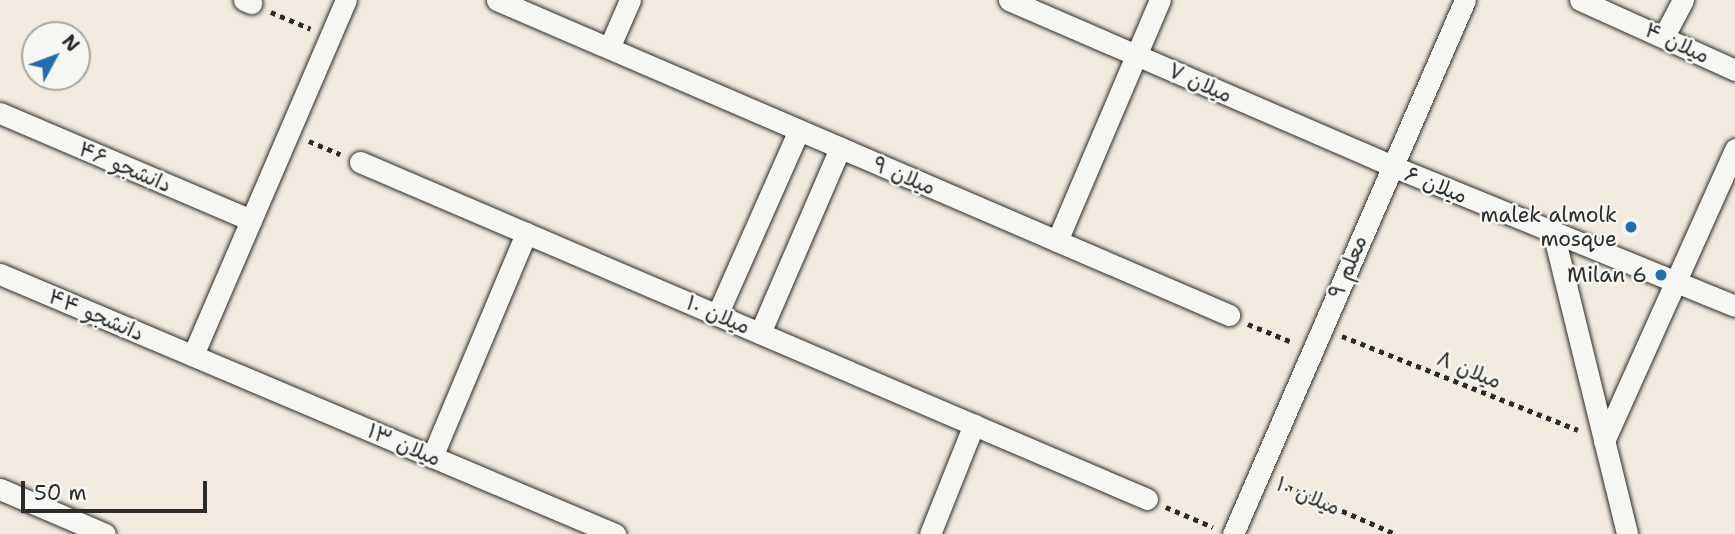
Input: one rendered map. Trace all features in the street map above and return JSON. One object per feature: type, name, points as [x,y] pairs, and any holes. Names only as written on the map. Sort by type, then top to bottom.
[{"type":"street","points":[[193,355],[346,0]]},
{"type":"street","name":"میلان ۹","points":[[497,0],[1229,316]]},
{"type":"street","points":[[609,48],[630,0]]},
{"type":"street","name":"میلان ۷","points":[[1009,0],[1392,166]]},
{"type":"street","points":[[1058,241],[1160,0]]},
{"type":"street","name":"معلم ۹","points":[[1225,531],[1258,475],[1465,0]]},
{"type":"street","name":"میلان ۴","points":[[1580,0],[1735,70]]},
{"type":"street","points":[[1664,36],[1683,0]]},
{"type":"street","name":"دانشجو ۴۶","points":[[0,113],[251,220]]},
{"type":"street","points":[[717,315],[799,130]]},
{"type":"street","points":[[760,333],[840,148]]},
{"type":"street","points":[[1604,440],[1735,149]]},
{"type":"street","name":"میلان ۱۰","points":[[360,162],[1147,499]]},
{"type":"street","name":"میلان ۶","points":[[1392,166],[1735,306]]},
{"type":"street","points":[[1553,232],[1627,534]]},
{"type":"street","points":[[432,457],[526,233]]},
{"type":"street","name":"دانشجو ۴۴","points":[[2,281],[193,355]]},
{"type":"street","name":"میلان ۱۳","points":[[193,355],[615,534]]},
{"type":"street","points":[[930,534],[974,424]]},
{"type":"street","points":[[0,489],[105,534]]},
{"type":"path","points":[[247,2],[330,37]]},
{"type":"path","points":[[289,132],[360,162]]},
{"type":"path","points":[[1229,316],[1312,351]]},
{"type":"path","name":"میلان ۸","points":[[1322,328],[1604,440]]},
{"type":"path","name":"میلان ۱۰","points":[[1258,475],[1396,534]]},
{"type":"path","points":[[1147,499],[1225,531]]},
{"type":"place","name":"malek almolk mosque","points":[[1631,227]]},
{"type":"place","name":"Milan 6","points":[[1661,275]]}]
